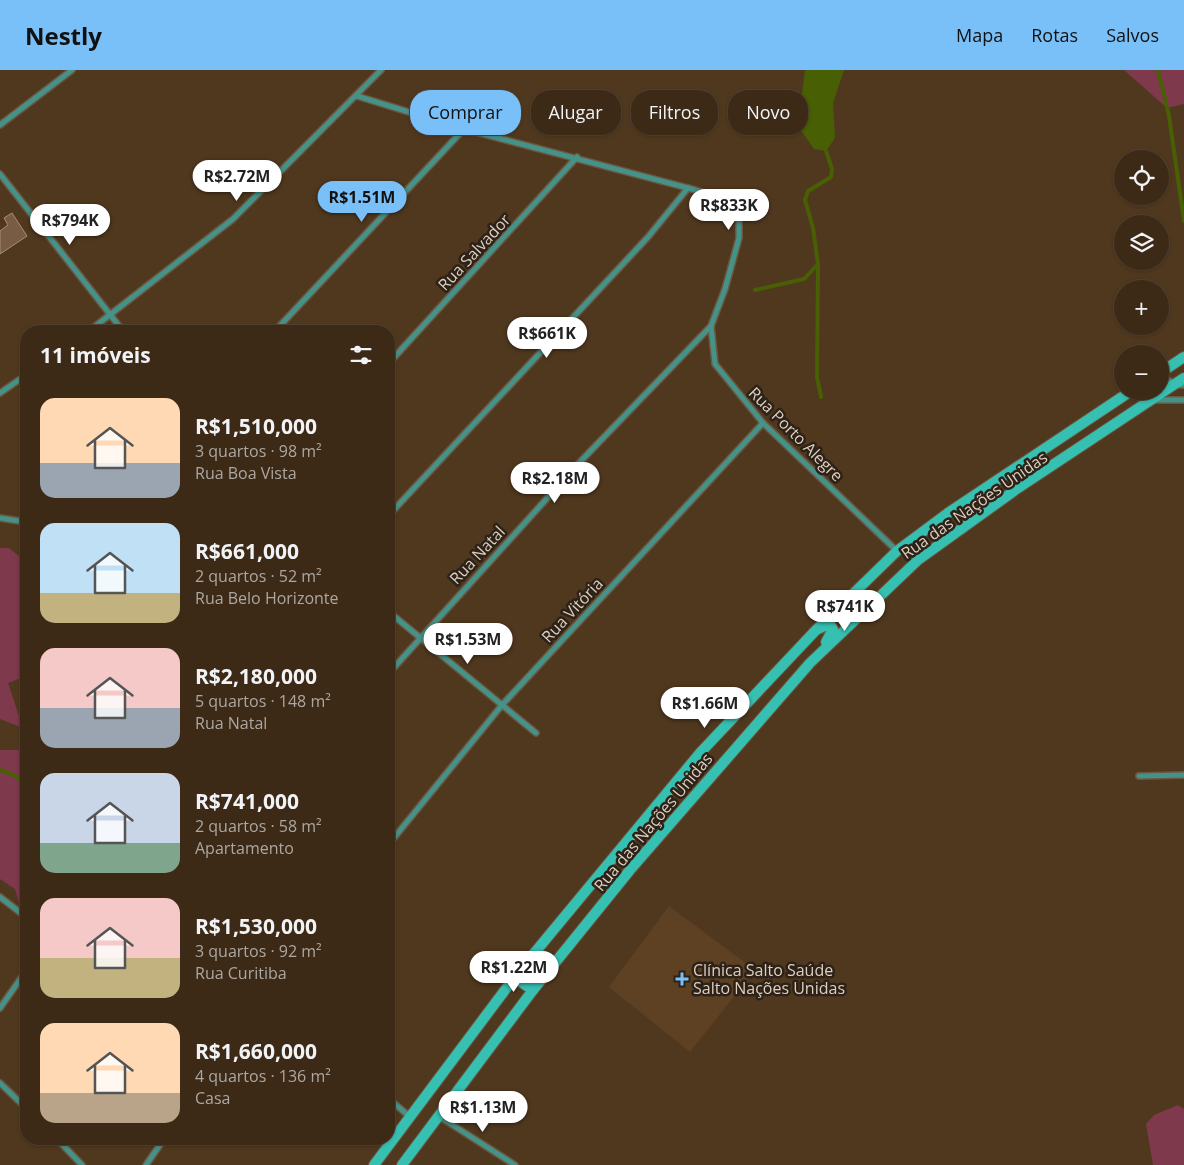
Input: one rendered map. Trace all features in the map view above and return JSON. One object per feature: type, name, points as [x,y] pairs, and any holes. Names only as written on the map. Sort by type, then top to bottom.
[{"type":"main road","points":[[1169,367],[1184,357]]},
{"type":"main road","name":"Rua das Nações Unidas","points":[[1179,385],[1184,378]]},
{"type":"main road","name":"Rua das Nações Unidas","points":[[395,1136],[517,974],[700,753],[816,630],[897,550],[948,513],[1117,400]]},
{"type":"main road","name":"Rua das Nações Unidas","points":[[402,1165],[534,990],[630,870],[810,663],[918,560],[1018,488],[1061,462],[1151,400]]},
{"type":"main road","points":[[810,663],[833,629],[827,625],[816,630]]},
{"type":"main road","points":[[517,974],[521,982],[534,990]]},
{"type":"main road","name":"Rua das Nações Unidas","points":[[374,1165],[388,1145]]},
{"type":"street","points":[[0,125],[72,70]]},
{"type":"street","points":[[98,325],[233,220],[382,70]]},
{"type":"street","name":"Rua Porto Alegre","points":[[358,96],[410,112]]},
{"type":"street","points":[[281,325],[458,135]]},
{"type":"street","name":"Rua Porto Alegre","points":[[488,135],[577,157],[688,188],[728,201],[735,206],[739,220],[739,238],[732,267],[711,326],[716,364],[763,423],[897,550]]},
{"type":"street","name":"Rua Salvador","points":[[395,356],[577,157]]},
{"type":"street","points":[[0,174],[118,325]]},
{"type":"street","points":[[395,509],[648,237],[688,188]]},
{"type":"street","name":"Rua Natal","points":[[395,666],[419,637],[579,463],[711,326]]},
{"type":"street","points":[[0,393],[20,380]]},
{"type":"street","points":[[1169,400],[1184,400]]},
{"type":"street","name":"Rua Vitória","points":[[395,837],[502,705],[763,423]]},
{"type":"street","points":[[0,518],[20,521]]},
{"type":"street","points":[[395,617],[536,733]]},
{"type":"street","points":[[1139,776],[1184,775]]},
{"type":"street","points":[[0,897],[20,912]]},
{"type":"street","points":[[0,1008],[20,980]]},
{"type":"street","points":[[0,1083],[20,1102]]},
{"type":"street","points":[[395,1104],[409,1116]]},
{"type":"street","points":[[440,1117],[515,1165]]},
{"type":"street","points":[[63,1145],[82,1165]]},
{"type":"street","points":[[146,1165],[160,1145]]},
{"type":"shaded area","points":[[805,70],[844,70],[833,103],[835,138],[826,151],[814,149],[804,135],[808,135],[808,90],[802,90]]},
{"type":"shaded area","points":[[1124,70],[1184,70],[1184,104],[1167,108]]},
{"type":"shaded area","points":[[0,548],[9,548],[20,557],[20,678],[8,683],[20,719],[20,727],[0,719]]},
{"type":"shaded area","points":[[0,750],[20,750],[20,904],[15,889],[0,879]]},
{"type":"shaded area","name":"Clínica Salto Saúde Salto Nações Unidas","points":[[669,906],[755,970],[690,1052],[609,987]]},
{"type":"shaded area","points":[[1178,1105],[1184,1109],[1184,1165],[1153,1165],[1146,1124],[1154,1115]]},
{"type":"building","points":[[12,213],[27,236],[0,254],[0,231],[8,225],[4,218]]},
{"type":"waterway","points":[[1158,70],[1169,116],[1184,221]]},
{"type":"waterway","points":[[821,397],[817,377],[818,264],[813,228],[805,200],[808,191],[831,177],[832,169],[826,151]]},
{"type":"waterway","points":[[755,290],[804,279],[818,264]]},
{"type":"waterway","points":[[0,770],[14,775],[20,780]]},
{"type":"place","name":"Clínica Salto Saúde Salto Nações Unidas","points":[[682,979]]}]
